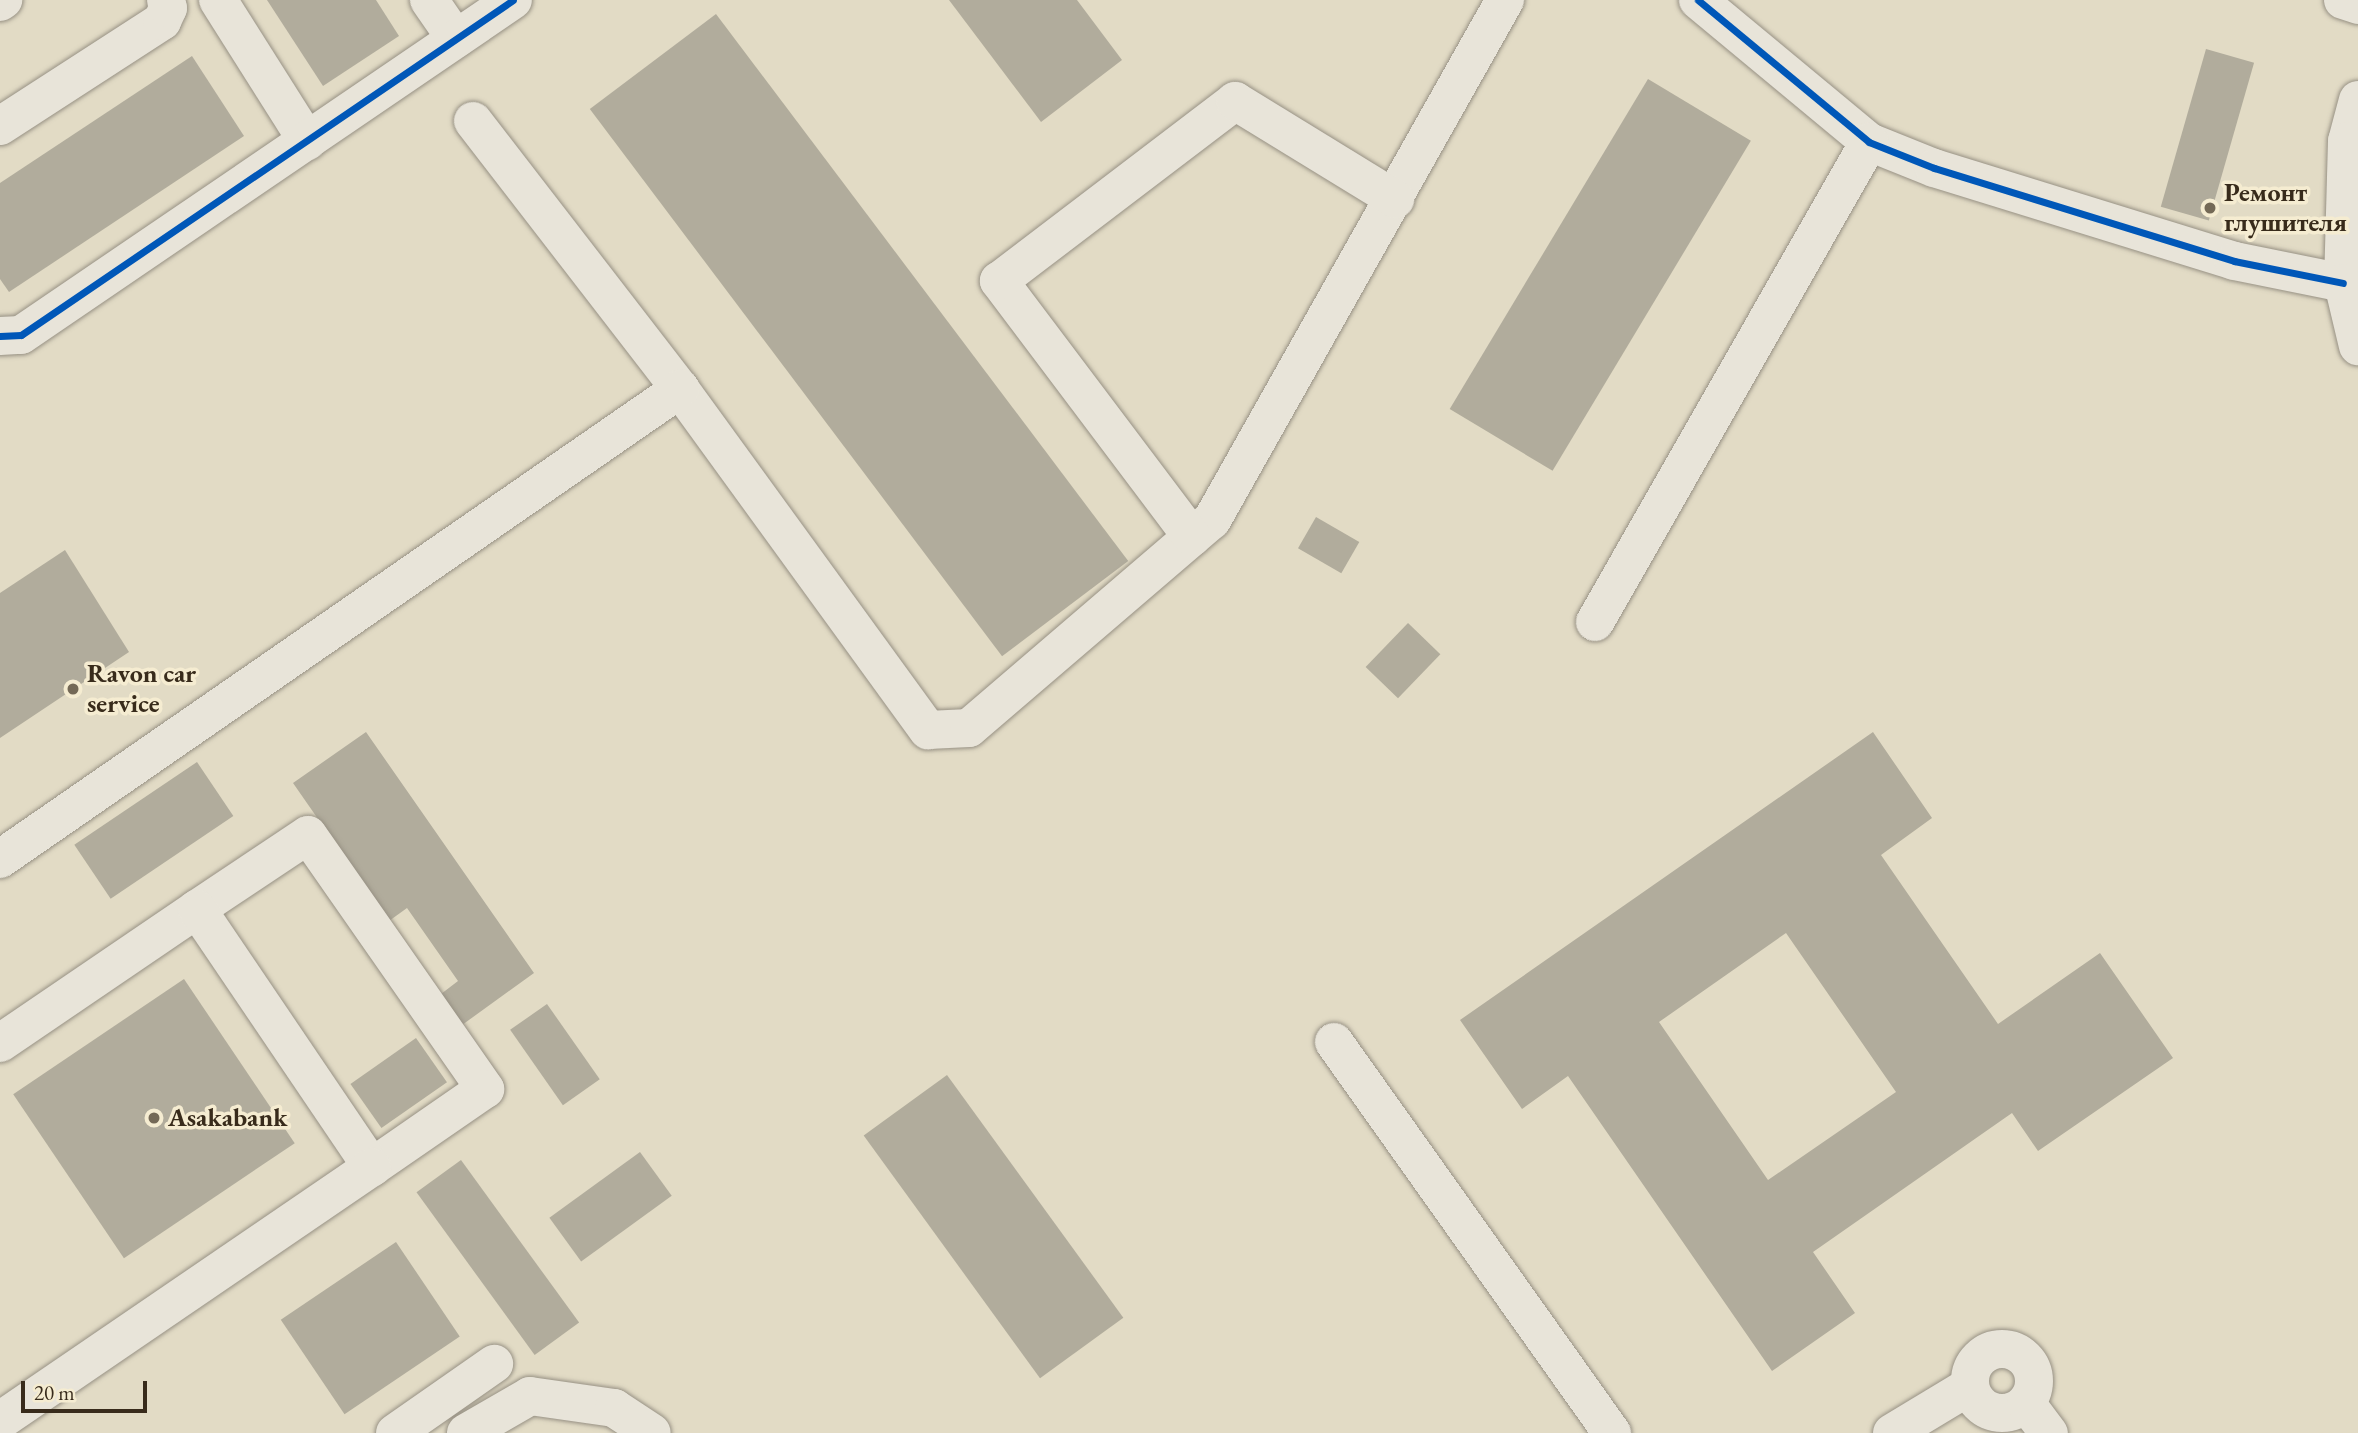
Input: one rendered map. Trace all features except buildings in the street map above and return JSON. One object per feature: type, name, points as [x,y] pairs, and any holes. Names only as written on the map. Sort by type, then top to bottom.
[{"type":"street","points":[[0,126],[162,21],[168,8],[166,0]]},
{"type":"street","points":[[218,0],[307,141]]},
{"type":"street","points":[[429,0],[456,39]]},
{"type":"street","points":[[0,336],[21,335],[513,0]]},
{"type":"street","points":[[473,121],[680,389],[928,730],[969,728],[1212,520],[1505,0]]},
{"type":"street","points":[[1698,0],[1869,142],[1934,168],[2234,261],[2343,283]]},
{"type":"street","points":[[2343,0],[2358,5]]},
{"type":"street","points":[[2358,100],[2347,141],[2343,283],[2358,346]]},
{"type":"street","points":[[1192,537],[999,281],[1235,101],[1395,198]]},
{"type":"street","points":[[1595,622],[1869,142]]},
{"type":"street","points":[[0,859],[680,389]]},
{"type":"street","points":[[0,1043],[308,835],[485,1089],[0,1420]]},
{"type":"street","points":[[197,909],[372,1167]]},
{"type":"street","points":[[1334,1042],[1612,1433]]},
{"type":"street","points":[[1892,1433],[1970,1386],[1979,1358],[1998,1349],[2010,1349],[2020,1353],[2032,1371],[2034,1382],[2026,1403]]},
{"type":"street","points":[[395,1433],[494,1364]]},
{"type":"street","points":[[1970,1386],[1980,1403],[1997,1413],[2026,1403]]},
{"type":"street","points":[[466,1433],[530,1396],[614,1408],[652,1433]]},
{"type":"street","points":[[2026,1403],[2049,1433]]},
{"type":"cycle path","points":[[0,336],[21,335],[513,0]]},
{"type":"cycle path","points":[[1698,0],[1869,142],[1934,168],[2234,261],[2343,283]]},
{"type":"place","name":"Ремонт глушителя","points":[[2210,208]]},
{"type":"place","name":"Ravon car service","points":[[73,689]]},
{"type":"place","name":"Asakabank","points":[[154,1118]]}]
